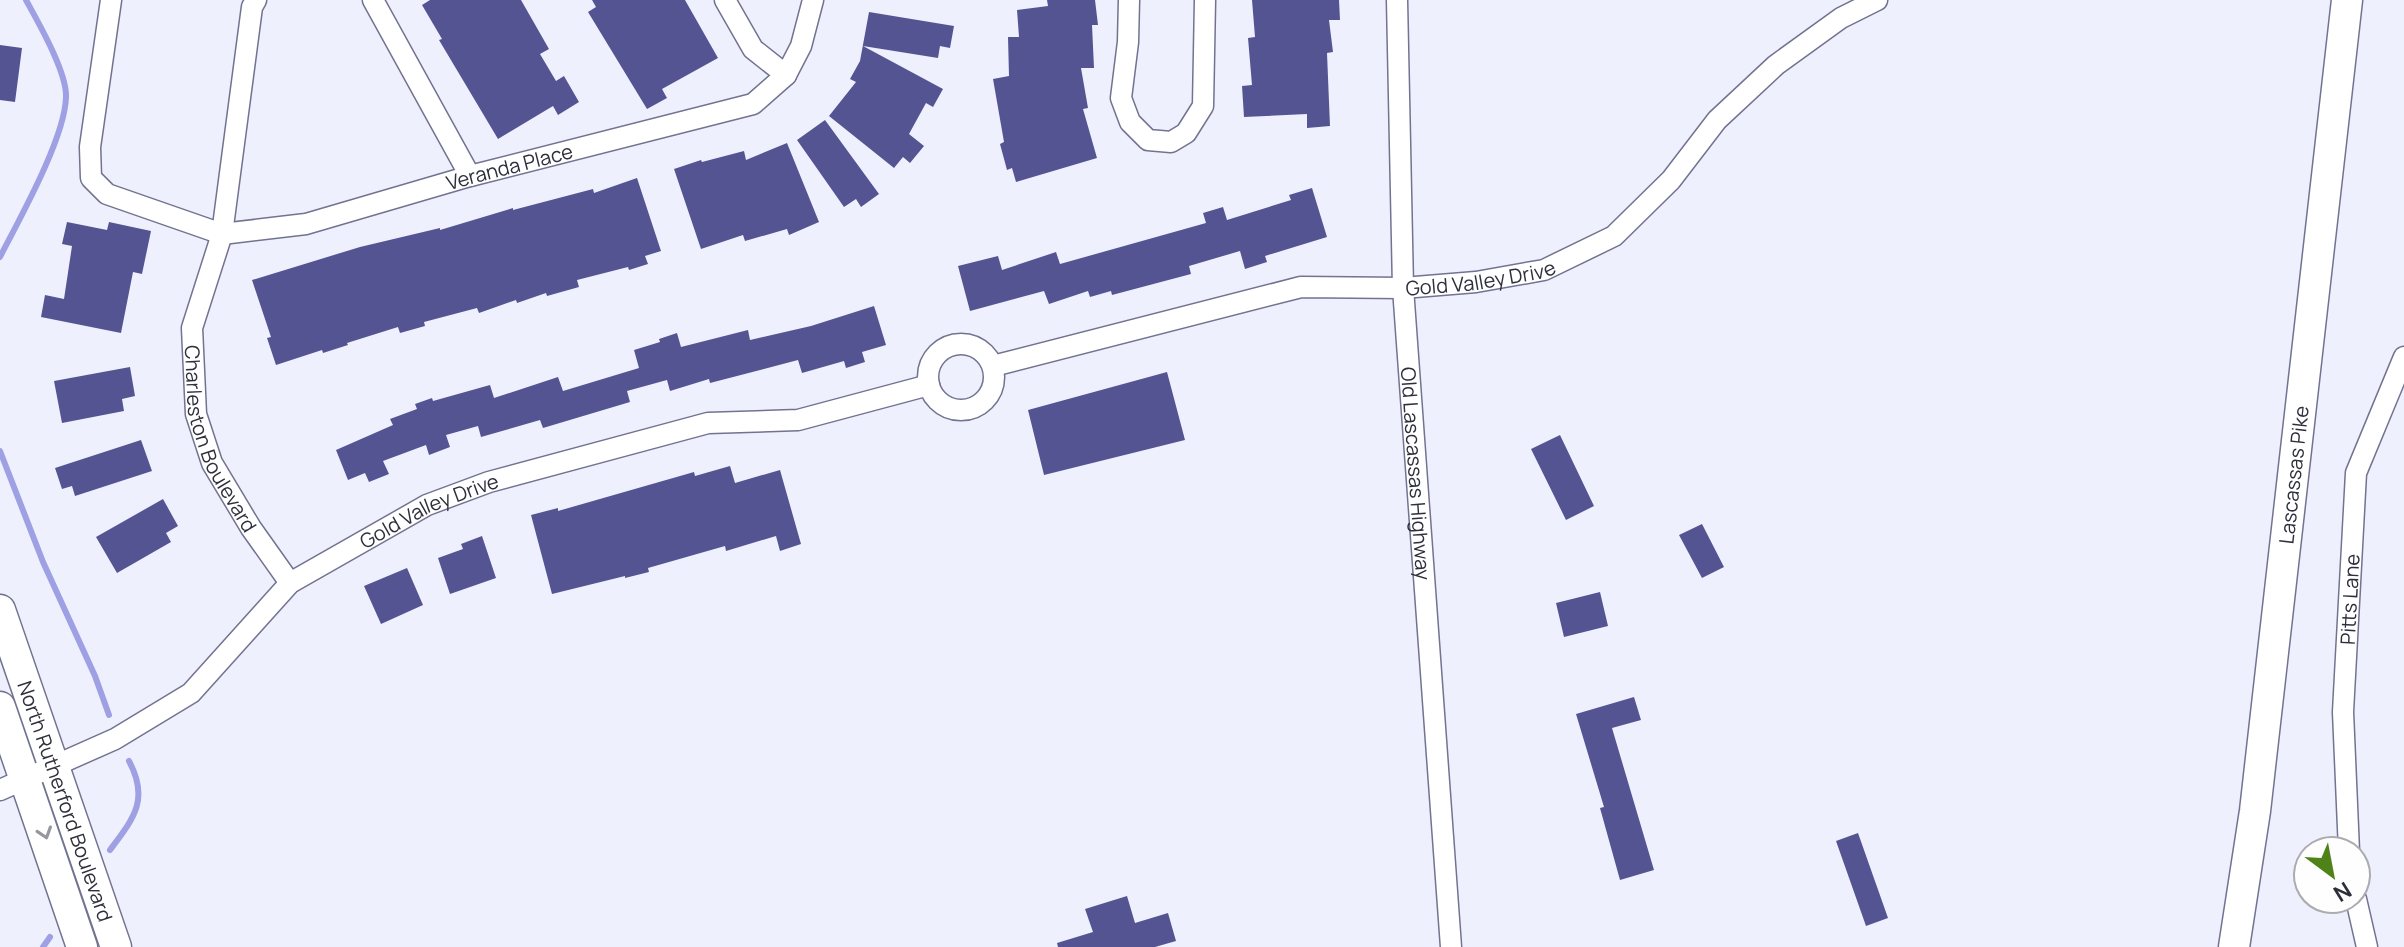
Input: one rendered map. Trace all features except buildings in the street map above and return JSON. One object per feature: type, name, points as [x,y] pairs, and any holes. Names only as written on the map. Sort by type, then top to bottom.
[{"type":"main road","name":"Lascassas Pike","points":[[2234,947],[2255,811],[2347,0]]},
{"type":"main road","name":"North Rutherford Boulevard","points":[[0,610],[116,947]]},
{"type":"main road","name":"North Rutherford Boulevard","points":[[0,707],[13,784],[82,947]]},
{"type":"street","points":[[111,0],[90,147],[91,178],[107,194],[222,234]]},
{"type":"street","name":"Charleston Boulevard","points":[[256,0],[252,7],[222,234],[192,328],[196,414],[212,463],[251,528],[290,583]]},
{"type":"street","points":[[373,0],[470,176]]},
{"type":"street","points":[[725,0],[753,49],[786,75],[801,46],[813,0]]},
{"type":"street","points":[[1129,0],[1128,42],[1121,98],[1130,122],[1148,140],[1171,142],[1186,133],[1203,106],[1205,0]]},
{"type":"street","name":"Old Lascassas Highway","points":[[1397,0],[1403,288],[1451,947]]},
{"type":"street","name":"Gold Valley Drive","points":[[993,366],[1301,287],[1403,288],[1476,282],[1544,270],[1614,236],[1671,180],[1717,120],[1776,65],[1841,18],[1877,0]]},
{"type":"street","name":"Veranda Place","points":[[222,234],[306,224],[470,176],[753,104],[786,75]]},
{"type":"street","points":[[966,343],[977,347],[993,366],[995,377],[987,398],[970,410],[949,408],[939,402],[929,385],[929,366],[935,356],[954,344],[966,343]]},
{"type":"street","name":"Pitts Lane","points":[[2348,835],[2343,712],[2356,473],[2404,357]]},
{"type":"street","name":"Gold Valley Drive","points":[[13,784],[115,739],[191,693],[290,583],[427,505],[489,482],[708,423],[798,420],[929,385]]},
{"type":"street","points":[[2360,915],[2367,947]]},
{"type":"waterway","points":[[0,257],[50,155],[64,114],[66,97],[57,61],[26,0]]},
{"type":"waterway","points":[[0,451],[43,562],[95,676],[109,715]]},
{"type":"waterway","points":[[110,850],[136,808],[138,787],[129,761]]},
{"type":"waterway","points":[[43,947],[50,937]]}]
